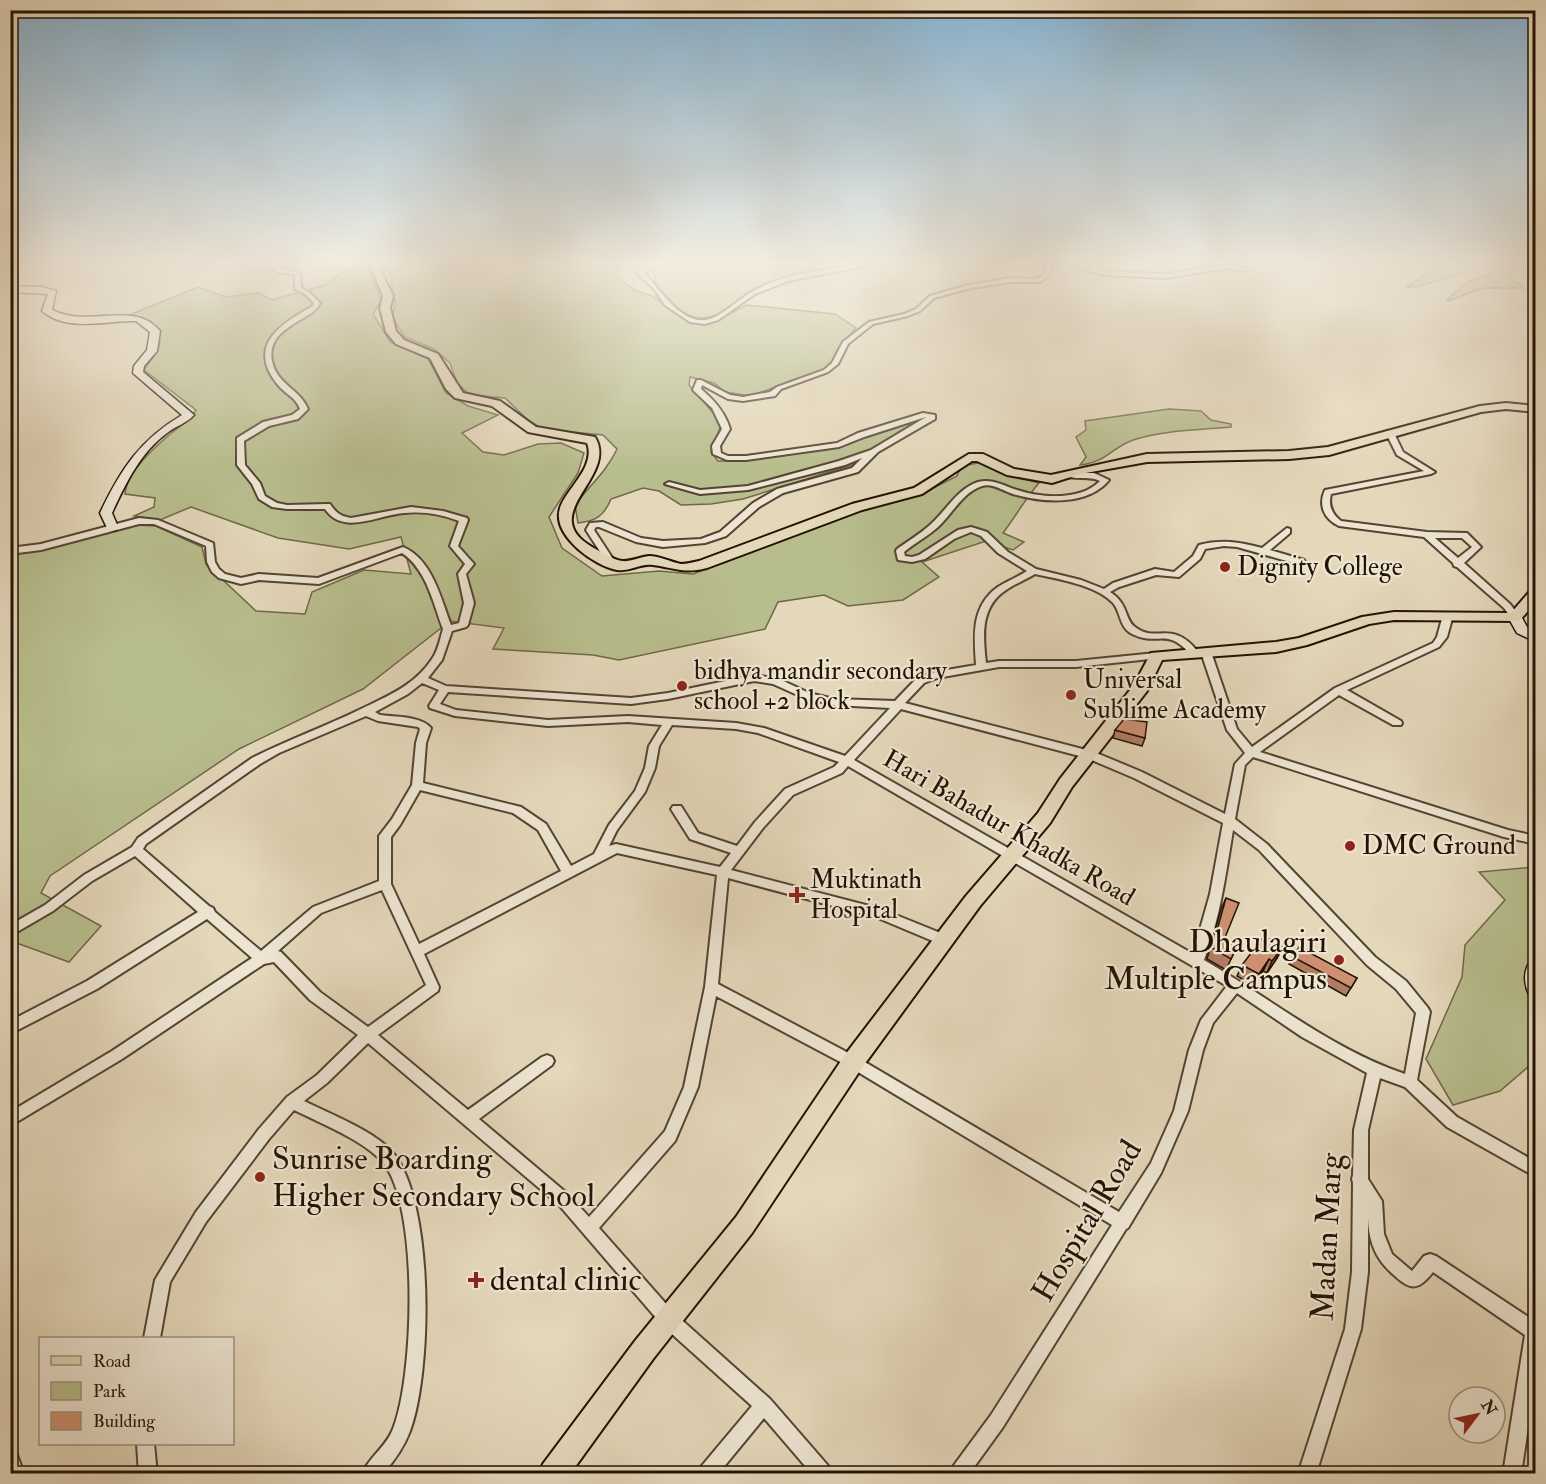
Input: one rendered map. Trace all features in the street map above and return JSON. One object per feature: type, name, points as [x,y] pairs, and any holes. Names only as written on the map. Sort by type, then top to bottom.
[{"type":"main road","points":[[391,332],[399,342],[434,356],[452,389],[459,396],[496,403],[532,430],[567,438],[591,440],[596,451],[589,471],[565,511],[564,518],[575,540],[585,548],[619,566],[651,560],[682,568],[702,565],[857,507],[918,491],[969,458],[979,457],[1011,472],[1052,479],[1147,458],[1289,455],[1329,451],[1480,409],[1506,406],[1536,410]]},
{"type":"main road","points":[[553,1473],[744,1225],[853,1062],[973,902],[1013,856],[1141,687],[1156,656],[1302,642],[1367,620],[1384,617],[1448,615],[1515,617],[1536,593]]},
{"type":"street","points":[[112,527],[106,513],[131,465],[163,431],[189,415],[138,374],[139,366],[152,351],[155,332]]},
{"type":"street","points":[[280,332],[269,342],[266,352],[274,374],[282,385],[298,395],[304,409],[295,417],[266,424],[240,440],[241,465],[256,483],[262,497],[275,505],[327,506],[329,512],[337,517],[352,519],[367,520],[408,510],[446,514],[464,520],[454,546],[470,564],[462,574],[469,603],[463,625],[448,629]]},
{"type":"street","points":[[669,484],[700,492],[748,488],[842,463],[875,450],[932,417],[926,415],[861,435],[839,445],[812,450],[727,458],[717,454],[716,446],[726,429],[724,420],[715,406],[696,390],[699,381],[728,397],[743,399],[772,394],[778,388],[826,371],[835,364],[845,343],[859,332]]},
{"type":"street","points":[[1390,433],[1400,453],[1431,472],[1328,492],[1326,509],[1339,524],[1426,535],[1457,534],[1473,541],[1477,548],[1458,564]]},
{"type":"street","points":[[609,559],[590,530],[593,525],[600,524],[639,540],[663,544],[702,541],[723,534],[756,505],[780,491],[855,470],[875,450]]},
{"type":"street","points":[[1067,475],[1094,475],[1105,480],[1080,495],[1056,498],[1030,496],[994,485],[980,484],[969,490],[933,526],[900,551],[901,558],[909,561],[922,558],[966,531],[986,535],[999,550],[1033,571],[1090,586],[1103,593],[1118,604],[1128,626],[1135,632],[1176,635],[1200,652],[1232,730],[1251,753],[1508,834],[1536,840]]},
{"type":"street","points":[[10,551],[41,547],[140,521],[155,522],[180,534],[204,541],[212,551],[211,562],[215,570],[222,576],[241,580],[259,577],[319,581],[403,550],[411,554],[421,567],[448,629],[437,660],[421,679],[366,711],[306,739],[274,750],[142,841],[136,850],[88,878],[49,908],[10,931]]},
{"type":"street","points":[[1262,552],[1287,531]]},
{"type":"street","points":[[1426,535],[1507,606],[1522,630],[1536,638]]},
{"type":"street","points":[[1103,593],[1116,585],[1155,572],[1174,576],[1197,557],[1203,546],[1215,542],[1301,562]]},
{"type":"street","points":[[981,666],[978,621],[987,603],[998,591],[1033,571]]},
{"type":"street","points":[[1196,963],[1203,946],[1216,894],[1240,764],[1251,753],[1339,690],[1436,645],[1442,637],[1448,615]]},
{"type":"street","points":[[588,1229],[670,1136],[691,1087],[711,987],[723,872],[789,792],[837,770],[920,681],[981,666],[1076,664],[1156,656]]},
{"type":"street","points":[[421,679],[445,689],[631,701],[668,696],[753,678],[775,681],[806,694],[834,702],[900,705],[1090,755],[1138,775],[1231,822],[1263,848],[1371,961],[1401,985],[1424,1012],[1410,1082]]},
{"type":"street","name":"Hari Bahadur Khadka Road","points":[[445,689],[434,706],[455,713],[548,723],[628,719],[736,726],[760,730],[847,761],[1236,985],[1307,1033],[1375,1070],[1410,1082],[1452,1122],[1536,1170]]},
{"type":"street","points":[[1339,690],[1397,723]]},
{"type":"street","points":[[628,719],[631,701]]},
{"type":"street","points":[[152,1337],[163,1280],[201,1217],[264,1134],[292,1102],[322,1079],[368,1035],[433,987],[386,884],[385,836],[396,822],[417,785],[421,742],[426,728],[422,724],[378,718],[366,711]]},
{"type":"street","points":[[597,858],[613,828],[640,792],[650,768],[654,746],[670,722]]},
{"type":"street","points":[[417,785],[517,810],[542,827],[568,872]]},
{"type":"street","points":[[678,809],[694,836],[739,851]]},
{"type":"street","points":[[416,952],[616,848],[723,872],[881,914],[944,940]]},
{"type":"street","points":[[136,850],[209,911],[261,959]]},
{"type":"street","points":[[10,1120],[117,1055],[261,959],[317,910],[386,884]]},
{"type":"street","points":[[10,1028],[92,986],[209,911]]},
{"type":"street","points":[[261,959],[277,956],[315,996],[368,1035],[470,1118],[564,1200],[669,1320],[764,1405],[824,1473]]},
{"type":"street","points":[[1536,966],[1533,983],[1536,990]]},
{"type":"street","name":"Hospital Road","points":[[958,1473],[998,1421],[1156,1168],[1181,1111],[1196,1050],[1208,1020],[1236,985]]},
{"type":"street","points":[[711,987],[853,1062],[1123,1223]]},
{"type":"street","points":[[470,1118],[547,1061]]},
{"type":"street","name":"Madan Marg","points":[[1307,1473],[1353,1329],[1360,1272],[1361,1130],[1375,1070]]},
{"type":"street","points":[[292,1102],[332,1121],[389,1158],[402,1180],[415,1229],[417,1257],[412,1383],[401,1430],[383,1460],[371,1473]]},
{"type":"street","points":[[1359,1179],[1375,1201],[1376,1234],[1380,1244],[1387,1260],[1399,1272],[1410,1279],[1419,1277],[1430,1262],[1534,1331],[1512,1473]]},
{"type":"street","points":[[706,1473],[764,1405]]},
{"type":"street","points":[[146,1445],[148,1473]]},
{"type":"street","points":[[10,1458],[15,1473]]},
{"type":"green space","points":[[158,332],[384,332],[390,342],[428,359],[446,393],[468,406],[498,415],[462,433],[483,452],[504,455],[538,444],[561,443],[584,453],[578,473],[549,517],[562,548],[602,576],[659,571],[693,574],[880,504],[920,495],[957,476],[961,466],[984,462],[1003,473],[1039,483],[1003,533],[1024,542],[1013,550],[986,541],[922,562],[939,577],[903,600],[848,606],[824,595],[778,602],[765,629],[619,660],[593,655],[493,649],[504,628],[450,621],[363,689],[239,749],[50,876],[41,893],[101,926],[69,962],[11,941],[11,550],[99,529],[136,525],[156,526],[202,547],[206,564],[256,611],[305,614],[312,592],[364,570],[411,574],[401,537],[349,549],[278,538],[191,507],[160,520],[134,516],[154,507],[155,498],[125,494],[130,477],[149,454],[187,421],[196,410],[144,370],[157,351]]},
{"type":"green space","points":[[402,332],[853,332],[825,369],[750,396],[725,392],[714,383],[690,377],[689,385],[721,422],[711,452],[718,461],[834,448],[926,418],[888,440],[855,464],[743,499],[711,504],[681,505],[659,491],[643,488],[611,499],[599,517],[578,523],[575,505],[603,471],[617,449],[603,435],[543,429],[528,420],[505,398],[470,395],[457,383],[450,363],[434,349],[405,337]]},
{"type":"green space","points":[[1169,409],[1201,411],[1211,420],[1231,424],[1231,427],[1157,434],[1133,440],[1097,461],[1080,465],[1086,457],[1076,437],[1086,430],[1085,421]]},
{"type":"green space","points":[[1535,867],[1535,1061],[1500,1091],[1453,1105],[1426,1059],[1462,977],[1465,945],[1505,900],[1479,872]]},
{"type":"building","points":[[1124,719],[1147,722],[1145,738],[1115,730]]},
{"type":"building","points":[[1226,898],[1239,903],[1224,940],[1237,946],[1231,959],[1212,948]]},
{"type":"building","points":[[1264,936],[1283,947],[1272,961],[1269,959],[1259,974],[1242,965]]},
{"type":"building","points":[[1299,947],[1357,978],[1351,988],[1293,957]]},
{"type":"place","name":"Dignity College","points":[[1225,567]]},
{"type":"place","name":"bidhya mandir secondary school +2 block","points":[[682,686]]},
{"type":"place","name":"Universal Sublime Academy","points":[[1071,695]]},
{"type":"place","name":"DMC Ground","points":[[1350,846]]},
{"type":"place","name":"Muktinath Hospital","points":[[797,895]]},
{"type":"place","name":"Dhaulagiri Multiple Campus","points":[[1339,960]]},
{"type":"place","name":"Sunrise Boarding Higher Secondary School","points":[[260,1177]]},
{"type":"place","name":"dental clinic","points":[[476,1280]]}]
